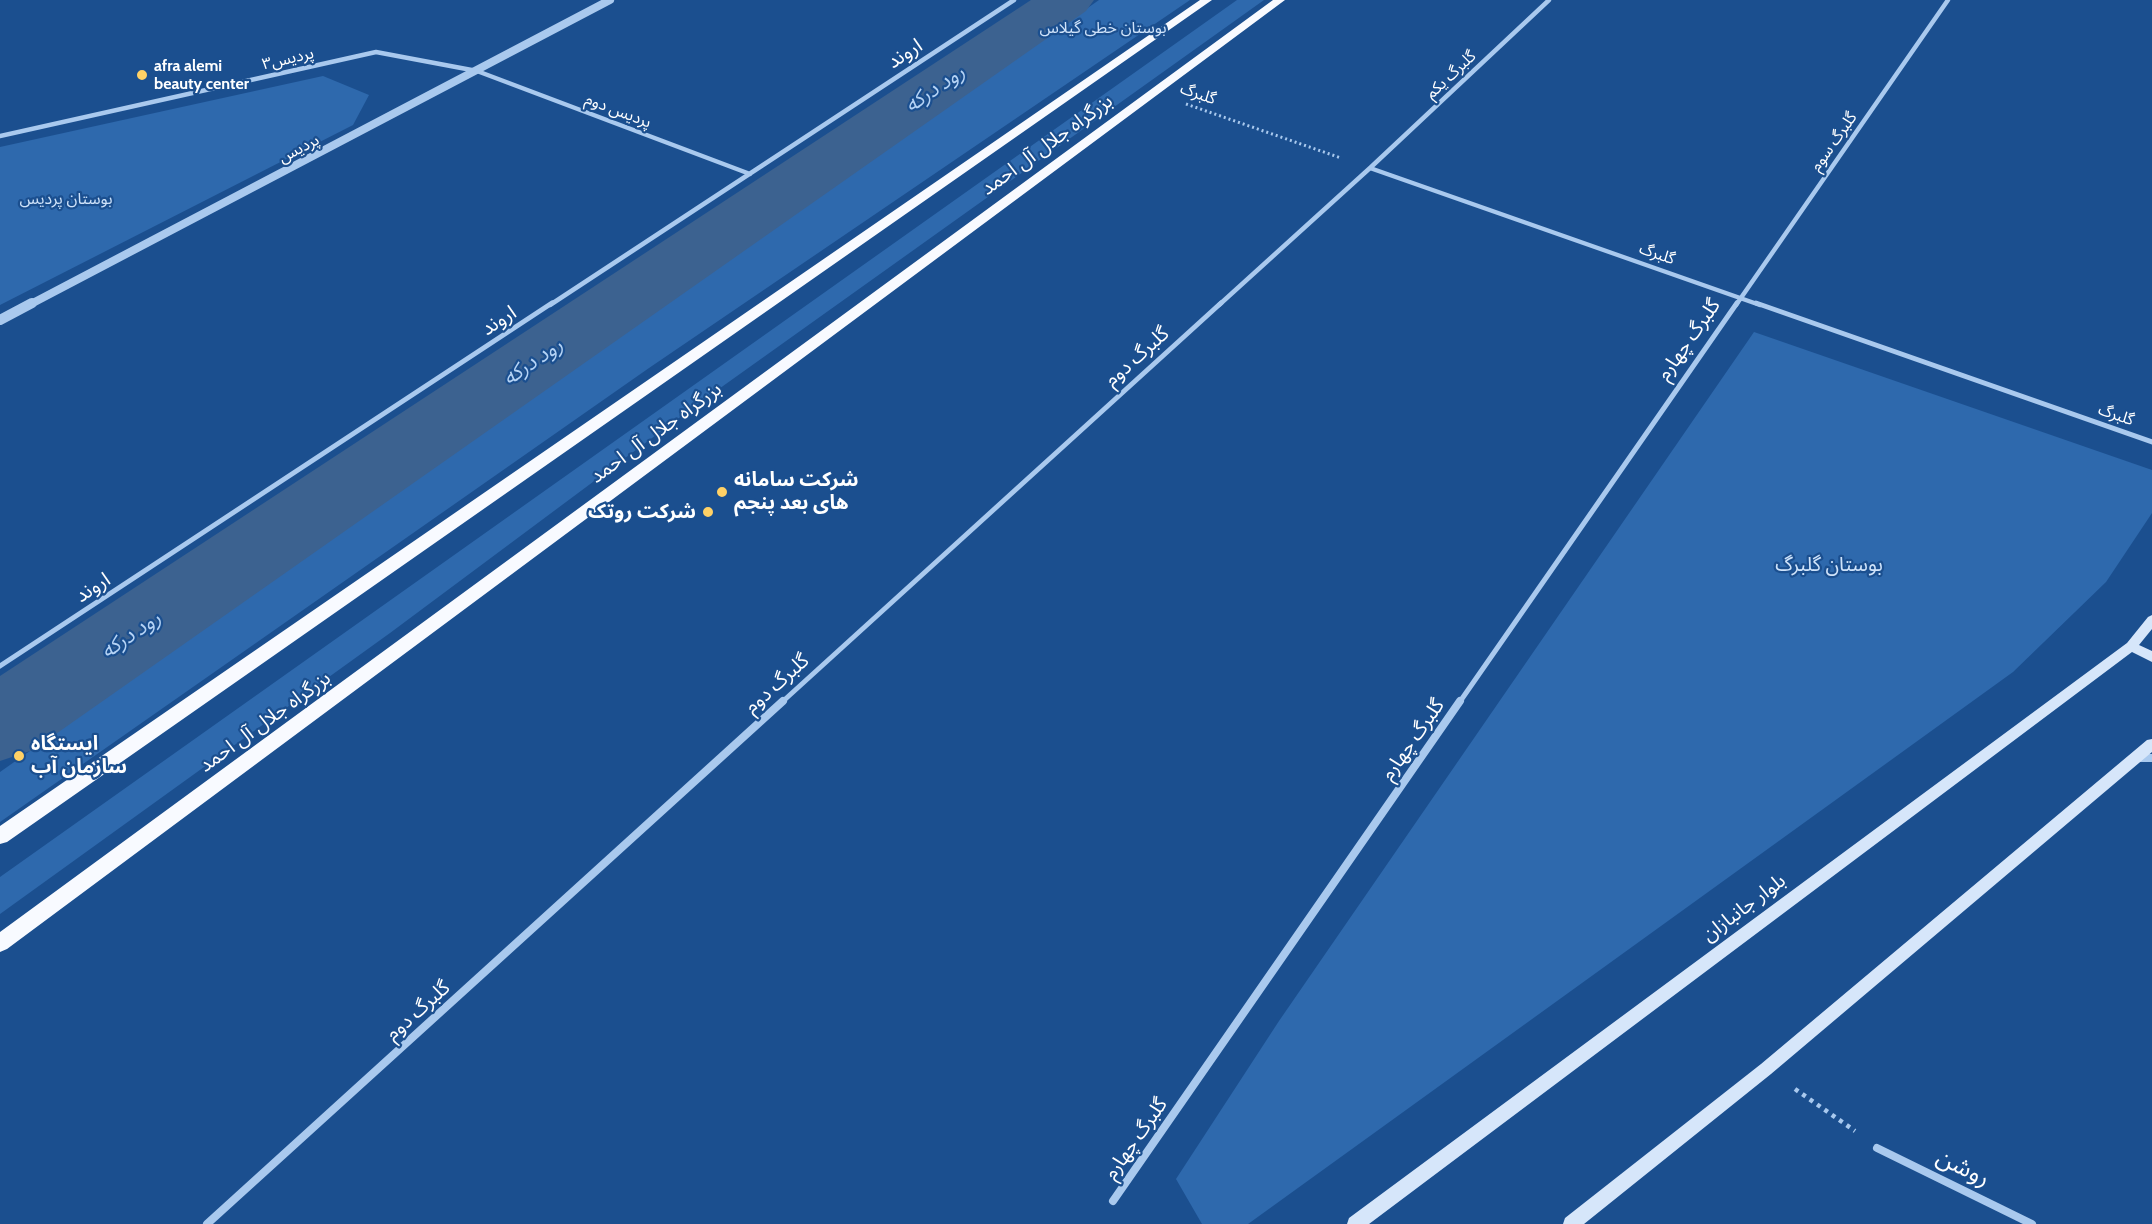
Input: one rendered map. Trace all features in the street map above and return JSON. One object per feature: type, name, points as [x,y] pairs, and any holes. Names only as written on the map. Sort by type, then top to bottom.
[{"type":"highway","name":"بزرگراه جلال آل احمد","points":[[0,836],[1208,0]]},
{"type":"highway","name":"بزرگراه جلال آل احمد","points":[[0,943],[1280,0]]},
{"type":"main road","name":"بلوار جانبازان","points":[[1355,1224],[2132,646],[2152,620]]},
{"type":"main road","points":[[2132,646],[2152,657]]},
{"type":"main road","points":[[1571,1224],[1767,1069],[2152,744]]},
{"type":"street","name":"پردیس","points":[[0,320],[610,0]]},
{"type":"street","name":"اروند","points":[[0,666],[1014,0]]},
{"type":"street","name":"گلبرگ یکم","points":[[1370,168],[1549,0]]},
{"type":"street","name":"گلبرگ سوم","points":[[1739,297],[1948,0]]},
{"type":"street","name":"پردیس۳","points":[[0,136],[376,51],[477,70]]},
{"type":"street","name":"پردیس دوم","points":[[477,70],[750,174]]},
{"type":"street","name":"گلبرگ","points":[[1370,168],[2152,442]]},
{"type":"street","name":"گلبرگ دوم","points":[[207,1224],[1370,168]]},
{"type":"street","name":"گلبرگ چهارم","points":[[1113,1201],[1739,297]]},
{"type":"street","points":[[2135,758],[2152,758]]},
{"type":"street","name":"روشن","points":[[1877,1148],[2032,1224]]},
{"type":"path","name":"گلبرگ","points":[[1153,93],[1370,168]]},
{"type":"path","points":[[1767,1069],[1877,1148]]},
{"type":"green space","name":"بوستان خطی گیلاس","points":[[1099,0],[1190,0],[649,368],[0,822],[0,772]]},
{"type":"green space","points":[[1237,0],[1264,0],[695,406],[390,633],[0,914],[0,877]]},
{"type":"green space","name":"بوستان پردیس","points":[[323,76],[369,95],[353,125],[0,305],[0,147]]},
{"type":"green space","name":"بوستان گلبرگ","points":[[1754,332],[2152,470],[2152,513],[2106,582],[2013,672],[1248,1224],[1202,1224],[1176,1179],[1279,1021]]},
{"type":"waterway","name":"رود درکه","points":[[0,724],[1067,0]]},
{"type":"place","name":"afra alemi beauty center","points":[[142,75]]},
{"type":"place","name":"شرکت سامانه های بعد پنجم","points":[[722,492]]},
{"type":"place","name":"شرکت روتک","points":[[708,512]]},
{"type":"place","name":"ایستگاه سازمان آب","points":[[19,756]]}]
